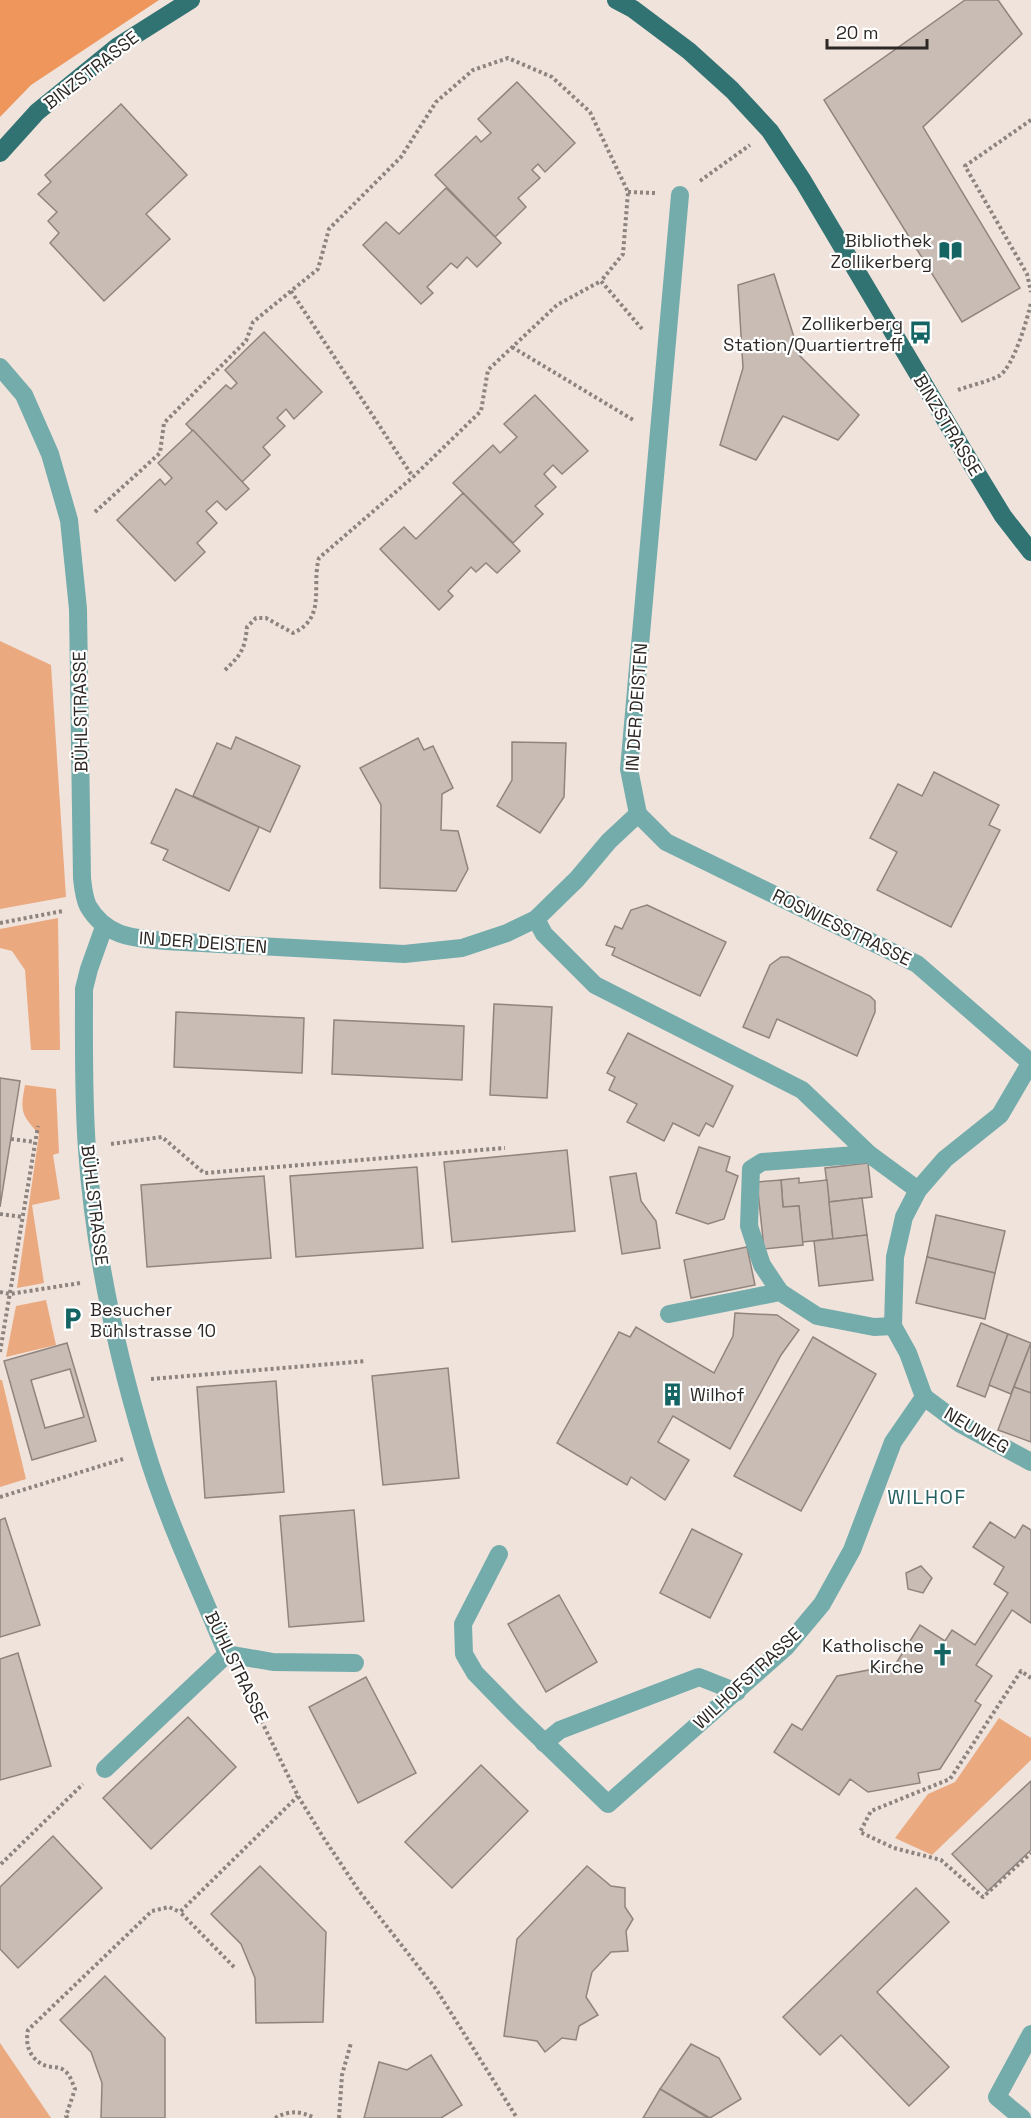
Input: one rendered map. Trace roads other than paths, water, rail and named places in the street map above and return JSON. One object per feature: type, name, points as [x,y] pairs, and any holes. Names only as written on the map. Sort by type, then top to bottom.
[{"type":"main road","name":"BINZSTRASSE","points":[[0,153],[37,112],[118,46],[191,0]]},
{"type":"main road","name":"BINZSTRASSE","points":[[616,0],[635,4],[732,90],[770,131],[803,181],[1003,516],[1031,552]]},
{"type":"street","name":"IN DER DEISTEN","points":[[104,927],[129,938],[404,954],[462,948],[507,933],[537,919],[577,879],[609,841],[638,814],[629,769],[664,354],[680,195]]},
{"type":"street","name":"BÜHLSTRASSE","points":[[0,366],[24,395],[46,444],[69,520],[78,609],[82,878],[87,904],[104,927],[84,989],[86,1147],[105,1280],[126,1383],[145,1450],[227,1654]]},
{"type":"street","name":"ROSWIESSTRASSE","points":[[638,814],[666,842],[917,964],[1031,1063]]},
{"type":"street","points":[[537,919],[544,934],[595,985],[802,1090],[868,1154],[918,1190]]},
{"type":"street","points":[[924,1397],[908,1353],[893,1326],[895,1257],[904,1217],[918,1190],[945,1159],[1000,1114],[1031,1063]]},
{"type":"street","points":[[868,1154],[762,1162],[751,1169],[748,1226],[762,1265],[780,1292],[817,1316],[874,1327],[893,1326]]},
{"type":"street","points":[[669,1314],[780,1292]]},
{"type":"street","name":"NEUWEG","points":[[924,1397],[959,1423],[1031,1462]]},
{"type":"street","name":"WILHOFSTRASSE","points":[[544,1743],[608,1804],[702,1720],[737,1692],[786,1647],[822,1604],[852,1550],[893,1443],[924,1397]]},
{"type":"street","points":[[499,1554],[463,1624],[464,1653],[475,1673],[544,1743],[560,1730],[699,1677],[737,1692]]},
{"type":"street","points":[[105,1769],[227,1654],[273,1662],[355,1664]]},
{"type":"street","points":[[1022,2118],[997,2097],[1031,2034]]},
{"type":"place","name":"Bibliothek Zollikerberg","points":[[950,250]]},
{"type":"place","name":"Zollikerberg Station/Quartiertreff","points":[[921,333]]},
{"type":"place","name":"Besucher Bühlstrasse 10","points":[[72,1319]]},
{"type":"place","name":"Wilhof","points":[[672,1394]]},
{"type":"place","name":"Katholische Kirche","points":[[942,1655]]},
{"type":"district","name":"WILHOF","points":[[927,1497]]}]
